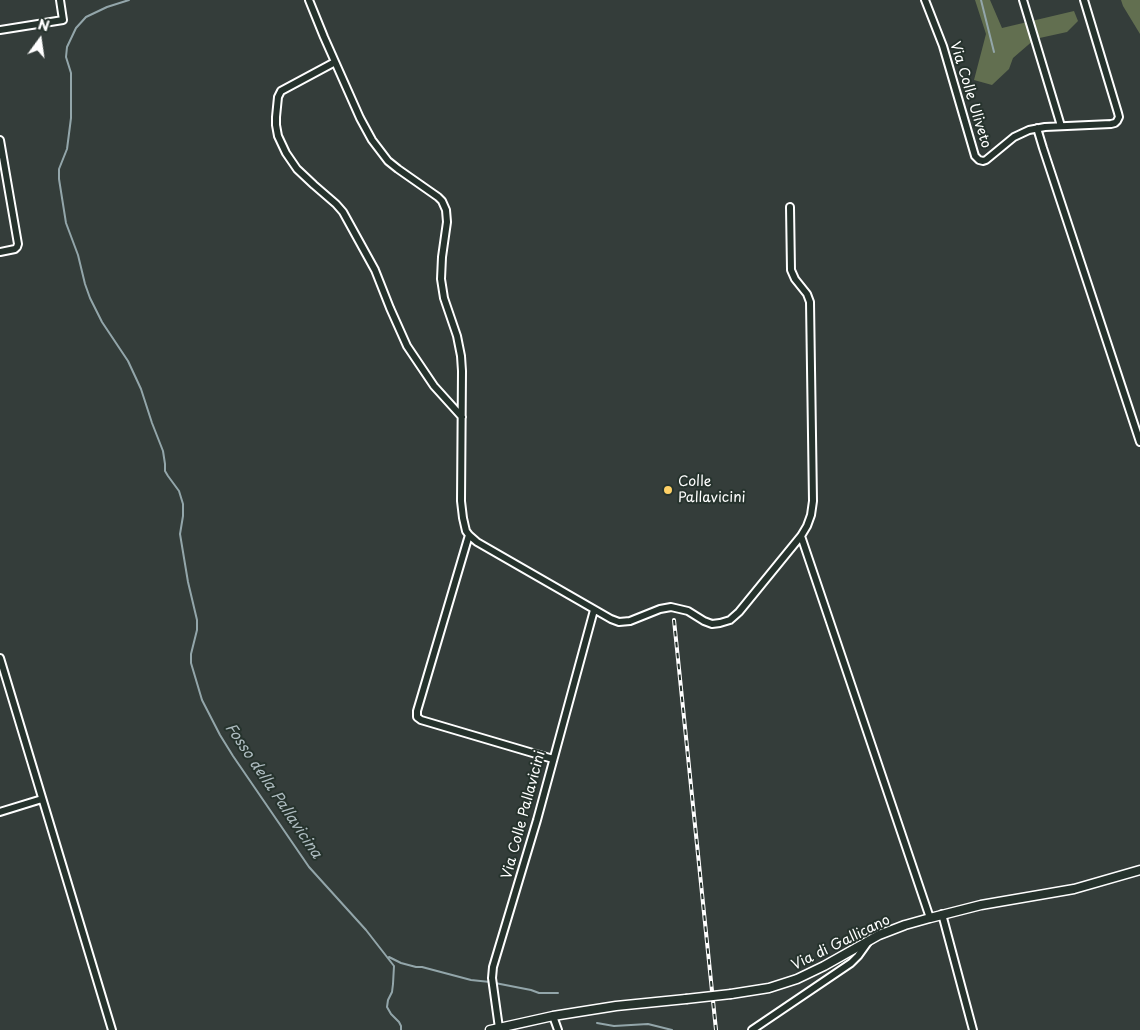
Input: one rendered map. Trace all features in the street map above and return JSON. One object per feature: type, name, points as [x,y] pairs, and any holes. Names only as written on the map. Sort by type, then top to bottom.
[{"type":"street","points":[[0,30],[63,20],[60,0]]},
{"type":"street","points":[[309,0],[360,118],[372,140],[388,161],[438,197],[446,207],[448,222],[442,257],[441,286],[459,347],[462,371],[461,501],[464,523],[469,535],[477,542],[611,620],[624,622],[665,608],[676,608],[688,611],[708,623],[725,622],[739,612],[801,536],[809,521],[813,501],[810,302],[807,294],[794,279],[791,270],[790,207]]},
{"type":"street","name":"Via Colle Uliveto","points":[[925,0],[943,46],[976,158],[986,160],[1021,133],[1037,128]]},
{"type":"street","points":[[1023,0],[1061,126]]},
{"type":"street","points":[[1084,0],[1118,118],[1113,124],[1037,128],[1140,442]]},
{"type":"street","points":[[335,62],[281,91],[278,97],[276,114],[278,136],[294,165],[310,182],[336,204],[344,214],[375,270],[407,346],[434,386],[462,417]]},
{"type":"street","points":[[0,140],[18,244],[15,249],[0,252]]},
{"type":"street","points":[[469,535],[417,716],[421,720],[553,759]]},
{"type":"street","points":[[801,536],[930,918]]},
{"type":"street","name":"Via Colle Pallavicini","points":[[499,1028],[492,978],[493,970],[594,610]]},
{"type":"street","points":[[0,658],[112,1030]]},
{"type":"street","points":[[0,812],[42,799]]},
{"type":"street","name":"Via di Gallicano","points":[[490,1030],[553,1016],[616,1006],[731,994],[769,988],[796,979],[824,966],[868,940],[899,927],[942,914],[1001,901],[1064,892],[1140,870]]},
{"type":"street","points":[[942,914],[972,1030]]},
{"type":"street","points":[[752,1030],[851,963],[868,940]]},
{"type":"street","points":[[553,1016],[558,1030]]},
{"type":"green space","points":[[975,0],[990,0],[1002,28],[1074,11],[1078,21],[1067,32],[1035,39],[1013,58],[1009,69],[992,85],[974,80],[986,34]]},
{"type":"green space","points":[[1121,0],[1140,0],[1140,34],[1123,6]]},
{"type":"waterway","name":"Fosso della Pallavicina","points":[[129,0],[107,7],[86,17],[76,28],[67,47],[66,57],[71,73],[71,118],[67,149],[59,169],[66,223],[78,255],[90,298],[102,322],[128,361],[141,389],[163,451],[165,471],[179,491],[183,504],[180,534],[197,620],[191,663],[202,700],[233,756],[309,867],[366,930],[394,966],[392,992],[387,1007],[399,1022],[401,1030]]},
{"type":"waterway","points":[[981,0],[994,52]]},
{"type":"waterway","points":[[389,957],[416,967],[471,980],[490,982]]},
{"type":"waterway","points":[[495,983],[539,993],[558,993]]},
{"type":"waterway","points":[[597,1023],[614,1026],[648,1024],[672,1030]]},
{"type":"railway","points":[[674,620],[716,1030]]},
{"type":"place","name":"Colle Pallavicini","points":[[668,490]]}]
